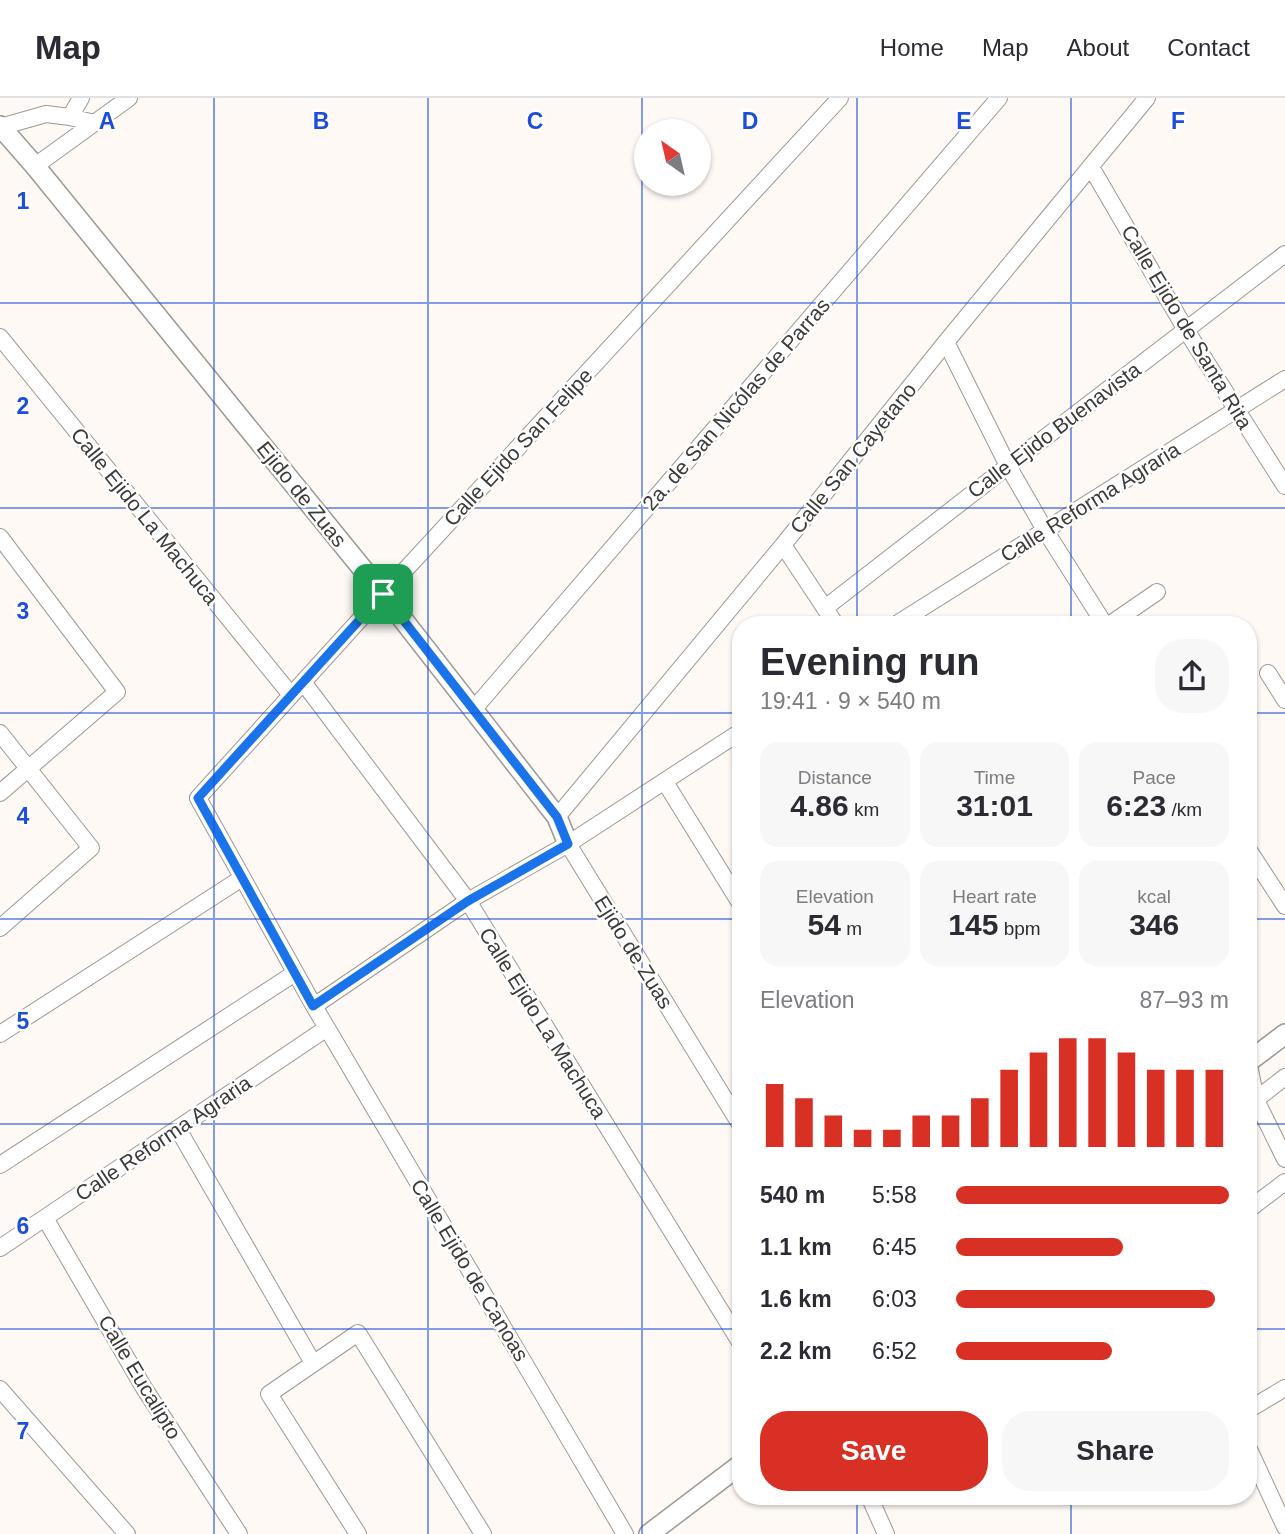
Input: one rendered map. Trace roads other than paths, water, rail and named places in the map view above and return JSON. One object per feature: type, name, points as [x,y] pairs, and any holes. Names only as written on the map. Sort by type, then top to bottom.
[{"type":"street","points":[[70,117],[80,98]]},
{"type":"street","points":[[35,166],[130,98]]},
{"type":"street","name":"Calle Ejido San Felipe","points":[[198,798],[840,98]]},
{"type":"street","name":"2a. de San Nicólas de Parras","points":[[473,710],[999,98]]},
{"type":"street","name":"Calle San Cayetano","points":[[557,817],[783,545],[1147,98]]},
{"type":"street","points":[[0,127],[46,114],[94,123]]},
{"type":"street","name":"Ejido de Zuas","points":[[0,127],[35,166],[383,594],[557,817],[568,844],[732,1111]]},
{"type":"street","name":"Calle Ejido de Santa Rita","points":[[1091,167],[1186,330],[1285,486]]},
{"type":"street","name":"Calle Ejido Buenavista","points":[[825,608],[1285,254]]},
{"type":"street","name":"Calle Ejido La Machuca","points":[[0,337],[291,695]]},
{"type":"street","points":[[946,342],[1008,466],[1045,530],[1101,616]]},
{"type":"street","name":"Calle Reforma Agraria","points":[[909,616],[1285,379]]},
{"type":"street","points":[[0,537],[117,692],[0,793]]},
{"type":"street","points":[[783,545],[830,616]]},
{"type":"street","points":[[1121,616],[1157,592]]},
{"type":"street","points":[[1268,673],[1285,700]]},
{"type":"street","name":"Calle Ejido La Machuca","points":[[303,682],[468,901],[732,1329]]},
{"type":"street","points":[[0,733],[91,848],[0,928]]},
{"type":"street","points":[[313,1006],[468,901],[568,844],[732,737]]},
{"type":"street","points":[[665,782],[732,890]]},
{"type":"street","name":"Calle Ejido de Canoas","points":[[198,798],[313,1006],[625,1534]]},
{"type":"street","points":[[1257,863],[1285,906]]},
{"type":"street","points":[[0,1034],[242,877]]},
{"type":"street","points":[[1,1162],[295,973]]},
{"type":"street","name":"Calle Reforma Agraria","points":[[0,1248],[327,1028]]},
{"type":"street","points":[[1257,1054],[1285,1034]]},
{"type":"street","points":[[1257,1098],[1285,1077]]},
{"type":"street","points":[[1257,1111],[1285,1159]]},
{"type":"street","points":[[178,1129],[313,1363]]},
{"type":"street","points":[[1257,1203],[1285,1182]]},
{"type":"street","name":"Calle Eucalipto","points":[[45,1218],[144,1388],[239,1534]]},
{"type":"street","points":[[358,1534],[269,1394],[358,1333],[483,1534]]},
{"type":"street","points":[[1257,1405],[1285,1388]]},
{"type":"street","points":[[0,1389],[127,1534]]},
{"type":"street","points":[[1257,1466],[1285,1527]]},
{"type":"street","points":[[649,1534],[732,1471]]},
{"type":"street","points":[[873,1505],[886,1534]]}]
